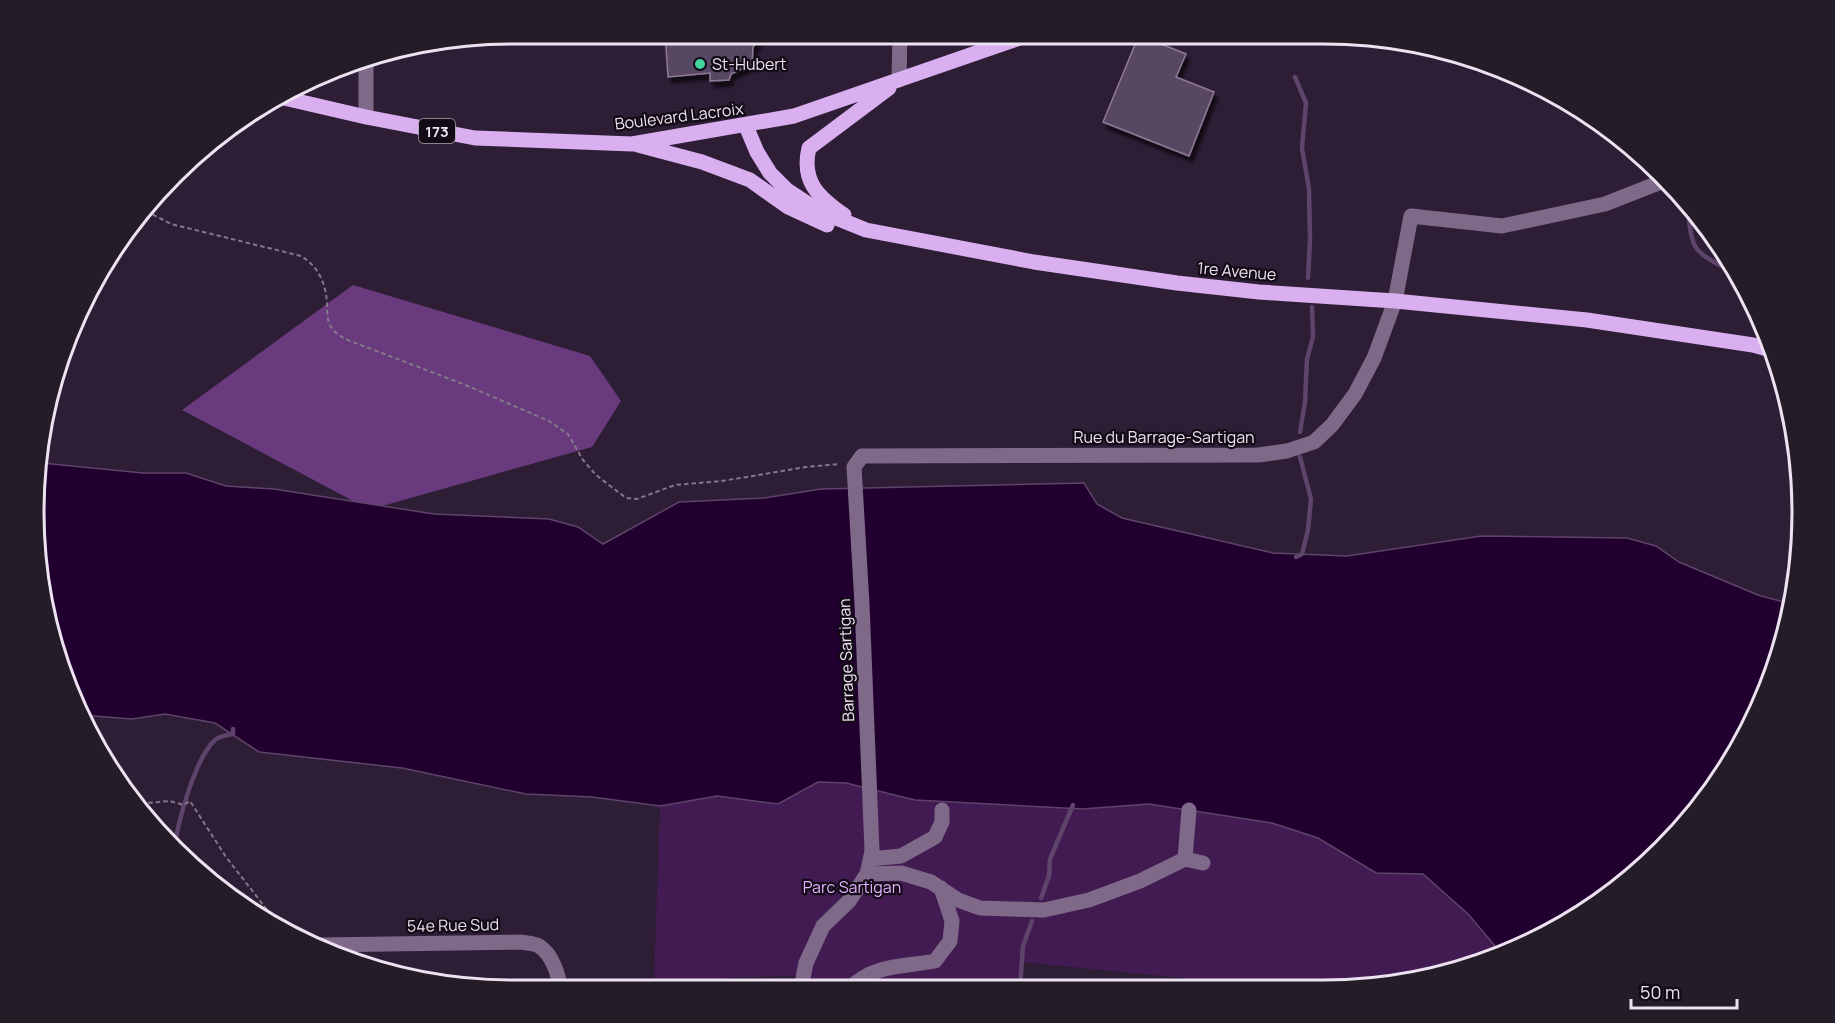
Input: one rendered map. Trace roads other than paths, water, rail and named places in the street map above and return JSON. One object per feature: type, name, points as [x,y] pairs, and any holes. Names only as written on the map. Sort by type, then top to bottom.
[{"type":"main road","name":"Boulevard Lacroix","points":[[293,98],[366,117],[475,138],[632,144],[794,116],[1003,44]]},
{"type":"main road","points":[[866,230],[827,203],[808,179],[805,165],[809,148],[899,80]]},
{"type":"main road","name":"1re Avenue","points":[[746,126],[770,173],[787,190],[819,211],[866,230],[1034,262],[1177,283],[1587,320],[1762,347]]},
{"type":"main road","points":[[632,144],[702,162],[750,180],[788,207],[827,225],[866,230]]},
{"type":"street","points":[[899,80],[900,44]]},
{"type":"street","points":[[366,66],[366,117]]},
{"type":"street","name":"Rue du Barrage-Sartigan","points":[[855,465],[862,456],[869,454],[1258,455],[1287,451],[1314,442],[1332,425],[1355,394],[1374,358],[1395,301],[1411,216],[1502,226],[1605,204],[1657,184]]},
{"type":"street","name":"Barrage Sartigan","points":[[855,465],[862,604],[869,862]]},
{"type":"street","points":[[869,862],[901,856],[935,837],[942,822],[942,810]]},
{"type":"street","points":[[1185,859],[1189,810]]},
{"type":"street","points":[[869,862],[931,882],[958,900],[980,908],[1044,910],[1089,900],[1140,881],[1185,859],[1203,863]]},
{"type":"street","points":[[803,980],[806,963],[823,926],[849,901],[869,862]]},
{"type":"street","points":[[858,980],[882,968],[934,961],[950,941],[952,921],[941,888]]},
{"type":"street","name":"54e Rue Sud","points":[[334,945],[520,942],[539,946],[552,960],[560,980]]},
{"type":"waterway","points":[[1295,77],[1306,103],[1302,148],[1309,189],[1308,278]]},
{"type":"waterway","points":[[1689,220],[1695,246],[1707,258],[1722,266]]},
{"type":"waterway","points":[[1300,432],[1305,402],[1307,359],[1313,337],[1312,307]]},
{"type":"waterway","points":[[1296,557],[1302,554],[1308,530],[1311,499],[1300,457]]},
{"type":"waterway","points":[[177,837],[184,806],[201,760],[215,740],[233,734],[233,729]]},
{"type":"waterway","points":[[1041,898],[1049,876],[1050,859],[1073,805]]},
{"type":"waterway","points":[[1021,980],[1023,946],[1032,921]]},
{"type":"place","name":"St-Hubert","points":[[700,64]]},
{"type":"park label","name":"Parc Sartigan","points":[[852,887]]}]
